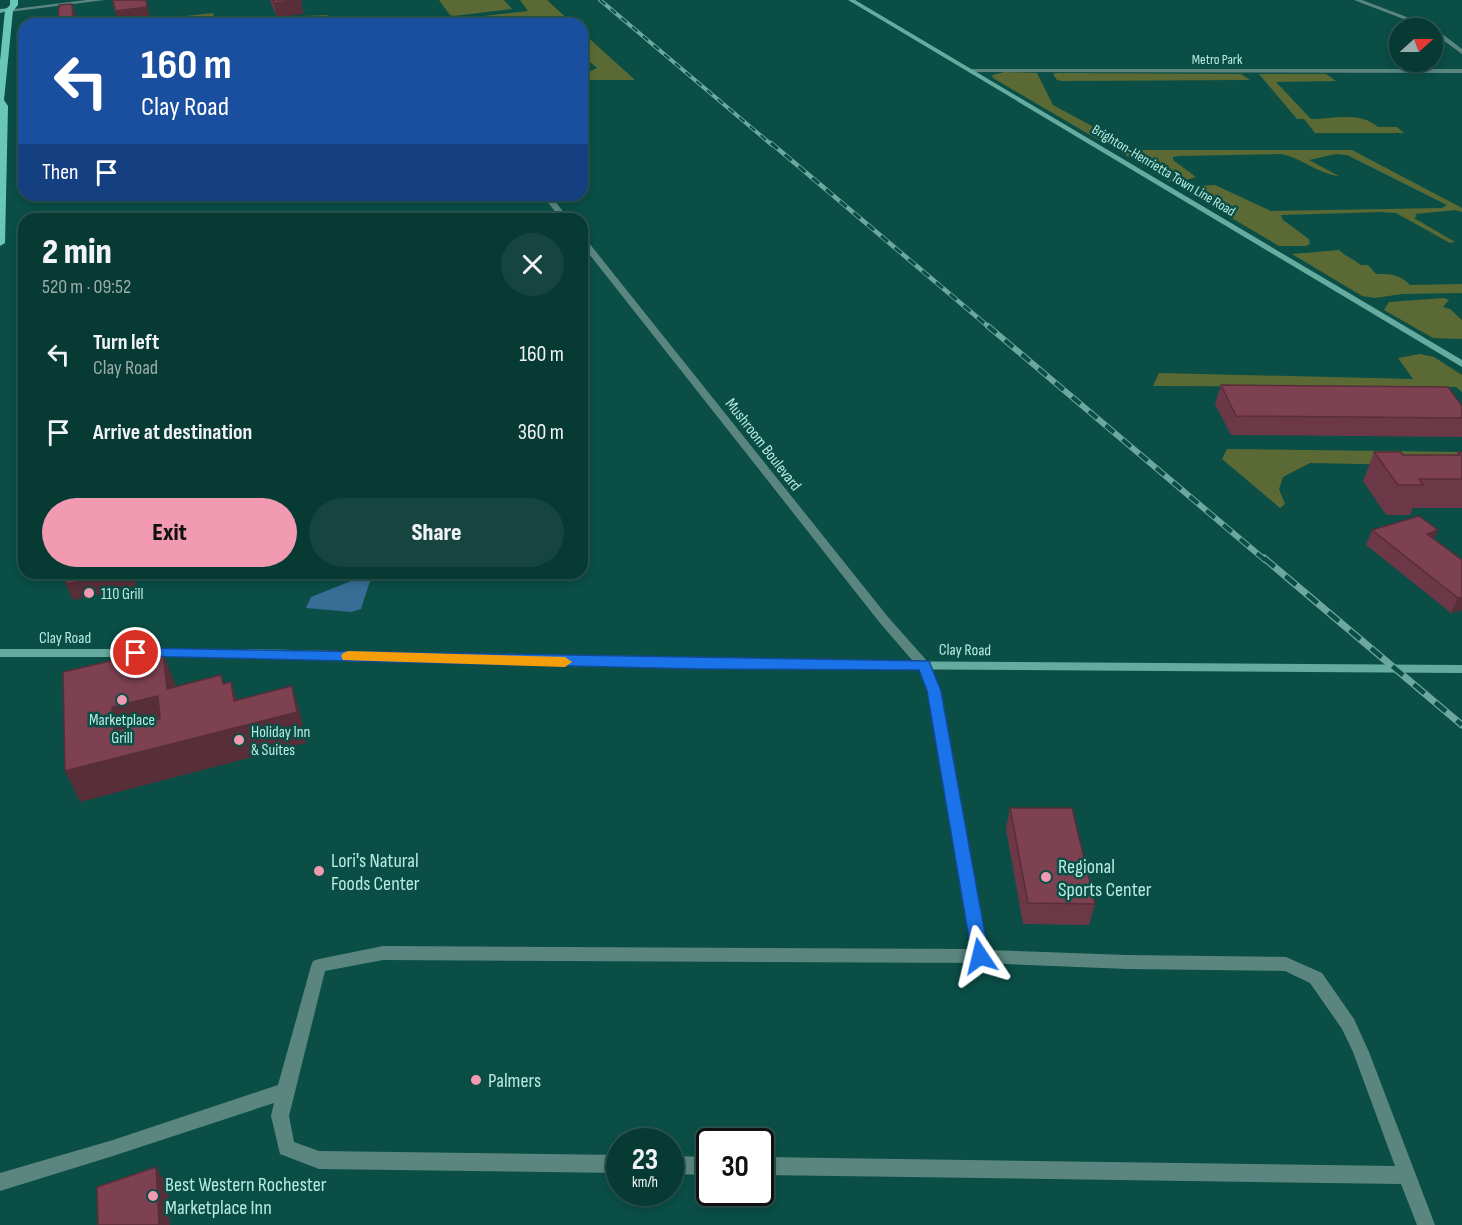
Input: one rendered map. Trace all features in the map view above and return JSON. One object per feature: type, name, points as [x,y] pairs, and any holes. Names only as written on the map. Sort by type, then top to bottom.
[{"type":"main road","points":[[3,0],[3,6],[9,10]]},
{"type":"main road","points":[[0,243],[4,106],[0,100],[9,10],[14,5],[14,0]]},
{"type":"street","points":[[0,11],[102,0]]},
{"type":"street","name":"Brighton-Henrietta Town Line Road","points":[[851,0],[1462,364]]},
{"type":"street","points":[[1357,0],[1404,18]]},
{"type":"street","points":[[1443,37],[1462,52]]},
{"type":"street","name":"Metro Park","points":[[972,71],[1462,71]]},
{"type":"street","points":[[551,201],[560,213]]},
{"type":"street","name":"Mushroom Boulevard","points":[[588,248],[884,620],[924,665]]},
{"type":"street","name":"Clay Road","points":[[0,653],[252,653],[575,662],[1462,669]]},
{"type":"street","points":[[924,665],[934,691],[980,956]]},
{"type":"street","points":[[606,1164],[319,1160],[286,1148],[280,1116],[320,966],[376,954],[980,956],[1127,962],[1286,964],[1316,978],[1348,1024],[1361,1052],[1426,1225]]},
{"type":"street","points":[[0,1182],[113,1148],[285,1091]]},
{"type":"street","points":[[774,1166],[1407,1175]]},
{"type":"green space","points":[[439,0],[504,0],[512,9],[454,16],[450,15]]},
{"type":"green space","points":[[520,0],[547,0],[566,18],[466,18],[528,11]]},
{"type":"green space","points":[[213,13],[215,18],[167,18]]},
{"type":"green space","points":[[328,15],[330,18],[278,17]]},
{"type":"green space","points":[[588,37],[635,80],[588,80],[588,72],[597,68],[588,60]]},
{"type":"green space","points":[[1005,72],[1037,73],[1053,105],[1114,138],[1114,141],[1102,142],[993,78],[992,75]]},
{"type":"green space","points":[[1053,74],[1241,74],[1250,80],[1061,81],[1057,80]]},
{"type":"green space","points":[[1259,74],[1326,74],[1336,81],[1276,82],[1311,119],[1355,117],[1378,127],[1397,127],[1404,133],[1315,133],[1304,119],[1297,119]]},
{"type":"green space","points":[[1120,147],[1142,150],[1352,150],[1462,208],[1462,212],[1455,210],[1415,214],[1417,216],[1414,218],[1455,242],[1450,243],[1396,213],[1380,212],[1281,215],[1283,220],[1309,239],[1310,244],[1279,246],[1184,190],[1185,187],[1215,185],[1271,211],[1442,208],[1447,205],[1347,155],[1336,154],[1309,160],[1339,176],[1331,175],[1281,154],[1179,156],[1173,157],[1173,160],[1196,177],[1177,183],[1170,182],[1117,150]]},
{"type":"green space","points":[[1339,250],[1361,265],[1368,265],[1376,274],[1394,275],[1410,285],[1462,284],[1462,293],[1402,294],[1375,298],[1362,296],[1292,254]]},
{"type":"green space","points":[[1444,298],[1449,300],[1443,307],[1450,309],[1462,320],[1462,339],[1433,338],[1384,310],[1389,302]]},
{"type":"green space","points":[[1420,354],[1434,357],[1462,375],[1462,392],[1456,387],[1153,386],[1159,373],[1413,379],[1398,358]]},
{"type":"green space","points":[[1227,449],[1462,452],[1462,466],[1310,463],[1283,477],[1279,489],[1285,504],[1280,508],[1222,459]]},
{"type":"water","points":[[356,579],[374,579],[370,581],[361,609],[351,612],[306,608],[311,597]]},
{"type":"building","points":[[113,0],[146,0],[147,7],[115,11]]},
{"type":"building","points":[[273,0],[301,0],[274,3]]},
{"type":"building","points":[[72,4],[73,18],[58,18],[59,5]]},
{"type":"building","points":[[1221,385],[1448,387],[1462,406],[1462,418],[1236,416]]},
{"type":"building","points":[[1374,452],[1401,452],[1403,455],[1460,455],[1458,452],[1462,452],[1462,479],[1419,479],[1423,485],[1398,485]]},
{"type":"building","points":[[1419,516],[1438,530],[1427,534],[1462,560],[1462,597],[1458,598],[1372,530]]},
{"type":"building","points":[[66,579],[90,579],[66,584]]},
{"type":"building","points":[[163,653],[167,689],[221,675],[223,684],[231,682],[234,701],[292,686],[297,712],[65,771],[63,672],[140,654],[140,658]],"holes":[[[158,696],[160,719],[114,731],[112,707]]]},
{"type":"building","name":"Regional Sports Center","points":[[1010,808],[1072,808],[1095,904],[1028,903]]},
{"type":"building","points":[[156,1167],[159,1225],[98,1225],[97,1187]]},
{"type":"railway","points":[[600,0],[772,145]]},
{"type":"railway","points":[[771,143],[990,328]]},
{"type":"railway","points":[[988,326],[1265,560]]},
{"type":"railway","points":[[1264,558],[1462,725]]},
{"type":"slow traffic","points":[[348,656],[565,662]]},
{"type":"place","name":"110 Grill","points":[[89,593]]},
{"type":"place","name":"Marketplace Grill","points":[[122,700]]},
{"type":"place","name":"Holiday Inn & Suites","points":[[239,740]]},
{"type":"place","name":"Lori's Natural Foods Center","points":[[319,871]]},
{"type":"place","name":"Regional Sports Center","points":[[1046,877]]},
{"type":"place","name":"Palmers","points":[[476,1080]]},
{"type":"place","name":"Best Western Rochester Marketplace Inn","points":[[153,1196]]},
{"type":"route","points":[[136,653],[252,653],[700,664],[924,665],[934,691],[980,956]]}]
